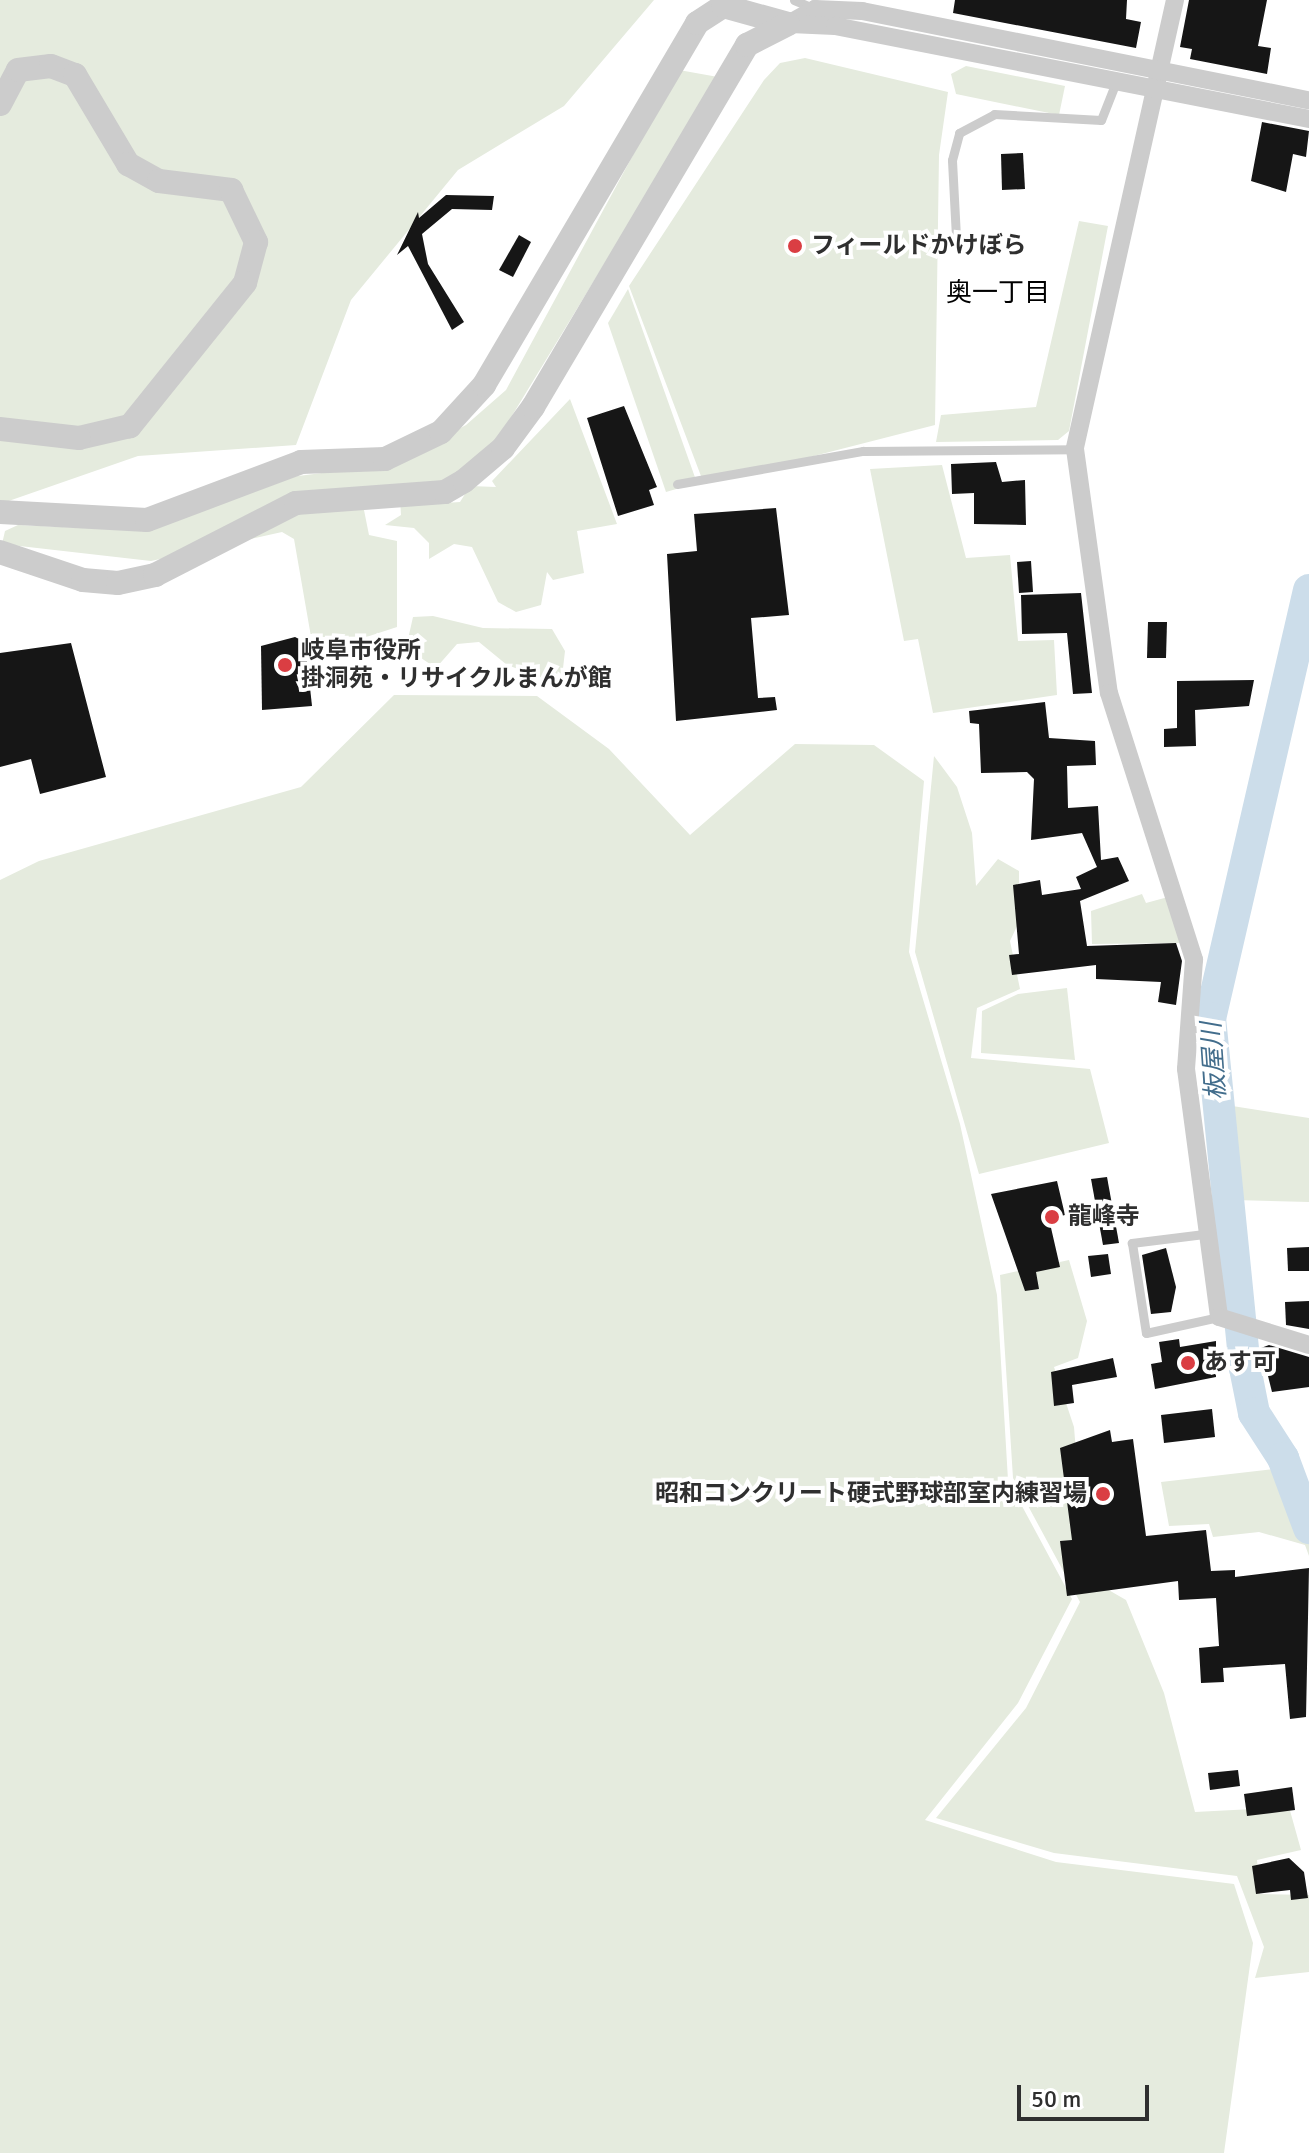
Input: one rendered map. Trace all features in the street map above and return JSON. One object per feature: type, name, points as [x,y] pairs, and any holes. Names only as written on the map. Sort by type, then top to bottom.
[{"type":"street","points":[[1175,0],[1075,449],[1109,693],[1194,960],[1186,1069],[1204,1234],[1224,1318],[1309,1345]]},
{"type":"street","points":[[0,512],[147,520],[301,462],[385,459],[441,432],[484,385],[697,23],[723,6],[791,12],[815,9],[862,11],[1309,119]]},
{"type":"street","points":[[815,9],[835,26]]},
{"type":"street","points":[[791,12],[835,26],[1116,82],[1157,82],[1309,100]]},
{"type":"street","points":[[0,552],[83,580],[118,583],[155,575],[296,503],[409,497],[464,481],[533,407],[747,45],[791,12]]},
{"type":"street","points":[[0,104],[18,70],[51,66],[75,75],[128,164],[159,181],[231,190],[256,242],[245,283],[130,426],[79,438],[0,429]]},
{"type":"lane","points":[[956,237],[952,160],[959,133],[994,114],[1101,120],[1116,82]]},
{"type":"lane","points":[[677,484],[863,451],[1075,449]]},
{"type":"lane","points":[[1204,1234],[1132,1243],[1146,1333],[1224,1318]]},
{"type":"shaded area","points":[[0,0],[654,0],[564,106],[458,170],[351,300],[296,445],[138,456],[0,504]]},
{"type":"shaded area","name":"フィールドかけぼら","points":[[805,58],[948,92],[939,155],[935,425],[704,484],[629,286],[764,80],[780,63]]},
{"type":"shaded area","points":[[966,66],[1065,86],[1059,115],[956,94],[951,74]]},
{"type":"shaded area","points":[[679,70],[718,77],[485,460],[430,504],[460,502],[470,486],[496,487],[492,481],[570,399],[617,524],[577,531],[584,573],[553,580],[547,572],[541,605],[516,612],[498,602],[472,547],[454,544],[429,559],[429,543],[414,528],[385,525],[401,515],[400,498],[363,505],[369,535],[397,541],[397,627],[314,654],[294,539],[282,532],[151,561],[2,544],[5,531],[18,525],[84,528],[282,478],[394,464],[466,425],[506,390]]},
{"type":"shaded area","points":[[1079,221],[1108,226],[1069,431],[1058,440],[936,442],[941,415],[1036,407]]},
{"type":"shaded area","points":[[628,289],[697,483],[666,492],[608,323]]},
{"type":"shaded area","points":[[942,465],[966,558],[1010,555],[1018,641],[1054,640],[1057,695],[933,713],[918,639],[904,641],[870,469]]},
{"type":"shaded area","points":[[433,616],[483,628],[552,629],[565,651],[562,677],[550,681],[507,665],[479,642],[457,644],[436,668],[406,648],[413,617]]},
{"type":"shaded area","points":[[394,695],[537,696],[609,749],[690,835],[795,744],[874,745],[924,781],[909,952],[960,1124],[997,1295],[1008,1480],[1072,1599],[1018,1703],[925,1820],[1056,1862],[1234,1884],[1253,1943],[1224,2153],[0,2153],[0,880],[39,861],[301,787]]},
{"type":"shaded area","points":[[934,756],[957,787],[972,833],[976,886],[998,859],[1019,871],[1019,922],[1010,941],[1020,989],[977,1008],[971,1058],[1090,1069],[1109,1143],[979,1174],[915,952]]},
{"type":"shaded area","points":[[1142,894],[1146,903],[1168,897],[1182,943],[1092,944],[1091,911]]},
{"type":"shaded area","points":[[1067,988],[1075,1060],[981,1053],[982,1011],[1018,994]]},
{"type":"shaded area","points":[[1226,1105],[1309,1118],[1309,1202],[1234,1200]]},
{"type":"shaded area","points":[[1069,1260],[1087,1321],[1078,1358],[1054,1367],[1074,1427],[1086,1577],[1126,1600],[1164,1693],[1195,1812],[1289,1807],[1301,1850],[1257,1860],[1260,1894],[1309,1895],[1309,1972],[1255,1978],[1264,1947],[1237,1876],[1054,1853],[936,1818],[1026,1708],[1080,1602],[1013,1478],[1000,1275]]},
{"type":"shaded area","points":[[1274,1469],[1309,1538],[1309,1556],[1305,1545],[1259,1532],[1213,1537],[1209,1524],[1169,1526],[1161,1482]]},
{"type":"building","points":[[955,0],[1127,0],[1126,19],[1141,22],[1136,48],[953,13]]},
{"type":"building","points":[[1189,0],[1267,0],[1258,46],[1271,48],[1267,74],[1190,59],[1192,49],[1180,47]]},
{"type":"building","points":[[1262,122],[1309,131],[1306,157],[1293,154],[1286,192],[1251,181]]},
{"type":"building","points":[[1023,153],[1025,189],[1002,190],[1001,154]]},
{"type":"building","points":[[446,195],[494,196],[492,210],[452,209],[422,234],[428,264],[464,322],[452,330],[408,246],[397,255],[418,212],[419,218]]},
{"type":"building","points":[[519,235],[531,242],[513,277],[499,270]]},
{"type":"building","points":[[624,406],[657,487],[649,490],[654,505],[618,516],[587,418]]},
{"type":"building","points":[[996,462],[1002,482],[1025,480],[1026,525],[974,524],[974,493],[952,494],[951,464]]},
{"type":"building","points":[[776,508],[789,615],[751,618],[758,698],[775,697],[777,710],[676,721],[667,554],[697,551],[694,514]]},
{"type":"building","points":[[1031,561],[1033,592],[1019,593],[1017,562]]},
{"type":"building","points":[[1081,593],[1092,693],[1073,694],[1067,633],[1022,634],[1021,595]]},
{"type":"building","points":[[1148,622],[1167,622],[1166,658],[1147,658]]},
{"type":"building","name":"岐阜市役所 掛洞苑・リサイクルまんが館","points":[[295,637],[305,642],[312,706],[262,710],[261,646]]},
{"type":"building","points":[[71,643],[106,777],[40,794],[31,759],[0,767],[0,653]]},
{"type":"building","points":[[1254,680],[1249,706],[1195,710],[1196,746],[1164,747],[1164,729],[1177,728],[1177,681]]},
{"type":"building","points":[[1045,702],[1049,738],[1095,741],[1096,765],[1067,766],[1068,808],[1098,806],[1101,860],[1118,857],[1129,881],[1080,901],[1087,946],[1176,943],[1182,961],[1176,1005],[1158,1002],[1161,982],[1096,979],[1096,965],[1012,975],[1009,955],[1019,954],[1013,885],[1040,880],[1042,895],[1081,889],[1076,877],[1097,867],[1082,833],[1031,840],[1034,779],[1027,772],[981,773],[979,724],[970,723],[969,711]]},
{"type":"building","points":[[1107,1177],[1119,1243],[1103,1245],[1091,1179]]},
{"type":"building","points":[[1057,1181],[1065,1215],[1049,1219],[1060,1267],[1036,1272],[1039,1289],[1025,1291],[991,1194]]},
{"type":"building","points":[[1309,1247],[1309,1271],[1288,1271],[1287,1248]]},
{"type":"building","points":[[1166,1248],[1176,1287],[1171,1312],[1151,1314],[1142,1255]]},
{"type":"building","points":[[1108,1254],[1111,1274],[1091,1277],[1088,1256]]},
{"type":"building","points":[[1309,1301],[1309,1329],[1286,1325],[1285,1302]]},
{"type":"building","name":"あす可","points":[[1179,1339],[1180,1347],[1216,1341],[1216,1377],[1155,1389],[1151,1364],[1162,1362],[1159,1342]]},
{"type":"building","points":[[1269,1345],[1309,1357],[1309,1387],[1272,1392],[1261,1348]]},
{"type":"building","points":[[1113,1358],[1117,1377],[1072,1385],[1074,1403],[1054,1406],[1051,1372]]},
{"type":"building","points":[[1212,1409],[1215,1437],[1164,1443],[1161,1415]]},
{"type":"building","points":[[1110,1430],[1112,1442],[1133,1439],[1146,1536],[1206,1530],[1211,1571],[1235,1570],[1235,1577],[1309,1568],[1306,1717],[1290,1719],[1285,1664],[1223,1668],[1224,1682],[1201,1683],[1199,1648],[1219,1646],[1216,1598],[1179,1600],[1178,1581],[1067,1596],[1060,1541],[1072,1540],[1060,1448]]},
{"type":"building","points":[[1238,1770],[1240,1786],[1210,1790],[1208,1773]]},
{"type":"building","points":[[1292,1787],[1295,1810],[1247,1816],[1244,1794]]},
{"type":"building","points":[[1289,1858],[1304,1872],[1308,1898],[1291,1900],[1290,1890],[1256,1894],[1252,1866]]},
{"type":"waterway","name":"板屋川","points":[[1309,590],[1210,1018],[1245,1368],[1254,1413],[1283,1458],[1309,1528]]},
{"type":"place","name":"フィールドかけぼら","points":[[795,246]]},
{"type":"place","name":"岐阜市役所 掛洞苑・リサイクルまんが館","points":[[285,665]]},
{"type":"place","name":"龍峰寺","points":[[1052,1217]]},
{"type":"place","name":"あす可","points":[[1188,1363]]},
{"type":"place","name":"昭和コンクリート硬式野球部室内練習場","points":[[1103,1494]]},
{"type":"district","name":"奥一丁目","points":[[998,294]]}]
